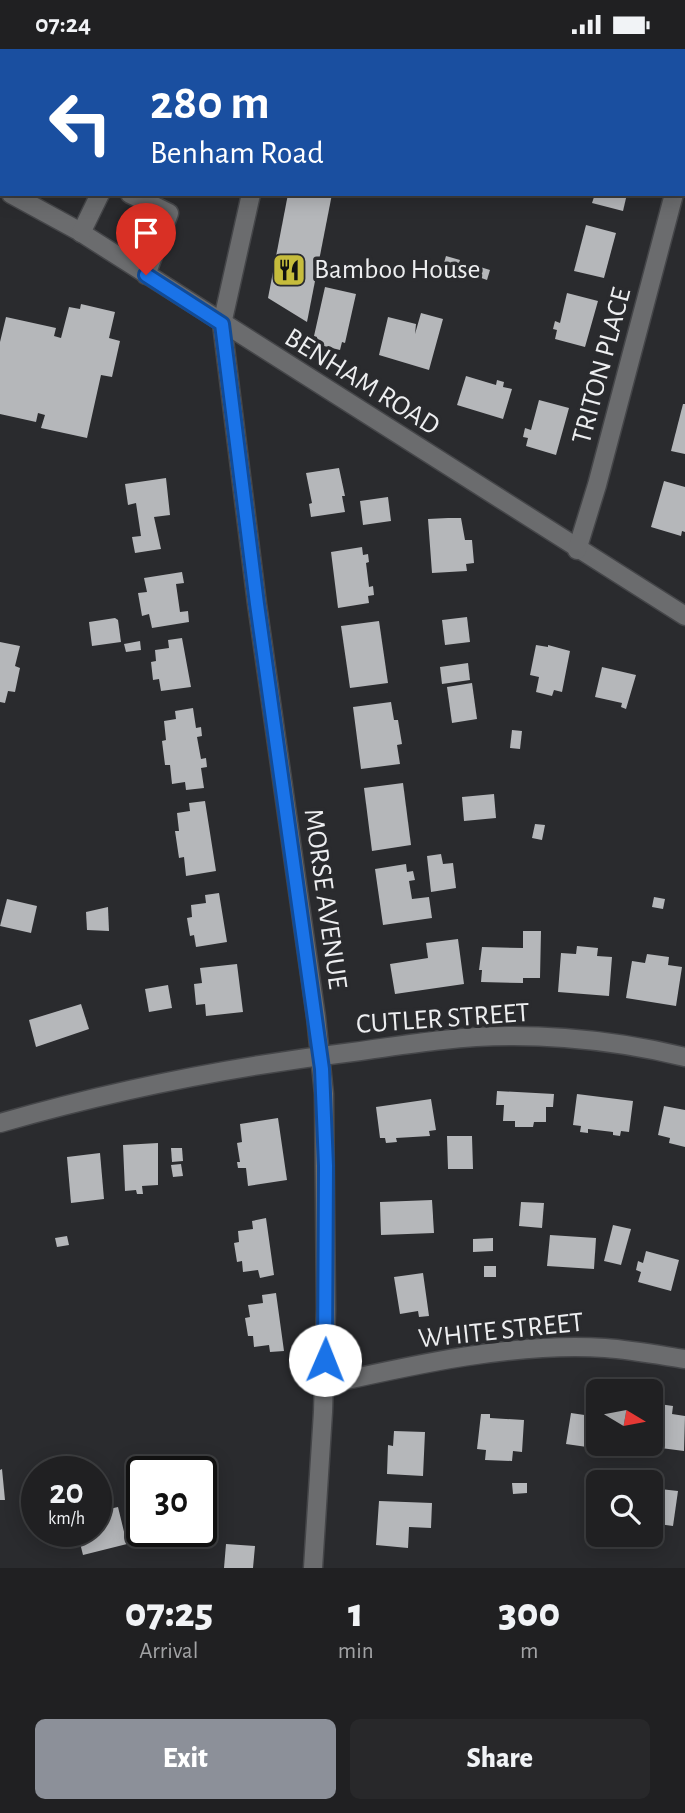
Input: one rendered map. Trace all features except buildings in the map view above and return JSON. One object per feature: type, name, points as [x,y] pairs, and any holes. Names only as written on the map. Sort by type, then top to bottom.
[{"type":"street","name":"BENHAM ROAD","points":[[15,196],[81,233],[685,617]]},
{"type":"street","points":[[81,233],[99,196]]},
{"type":"street","points":[[134,196],[169,213],[146,275]]},
{"type":"street","name":"MORSE AVENUE","points":[[251,196],[222,324],[257,604],[321,1056],[326,1166],[324,1385],[313,1568]]},
{"type":"street","name":"TRITON PLACE","points":[[578,549],[673,196]]},
{"type":"street","name":"CUTLER STREET","points":[[0,1123],[47,1109],[262,1063],[445,1039],[535,1037],[645,1047],[685,1057]]},
{"type":"street","name":"WHITE STREET","points":[[324,1385],[454,1358],[548,1349],[606,1348],[685,1359]]},
{"type":"place","name":"Bamboo House","points":[[289,270]]},
{"type":"route","points":[[146,275],[222,324],[257,604],[322,1069],[326,1166],[325,1360]]}]
